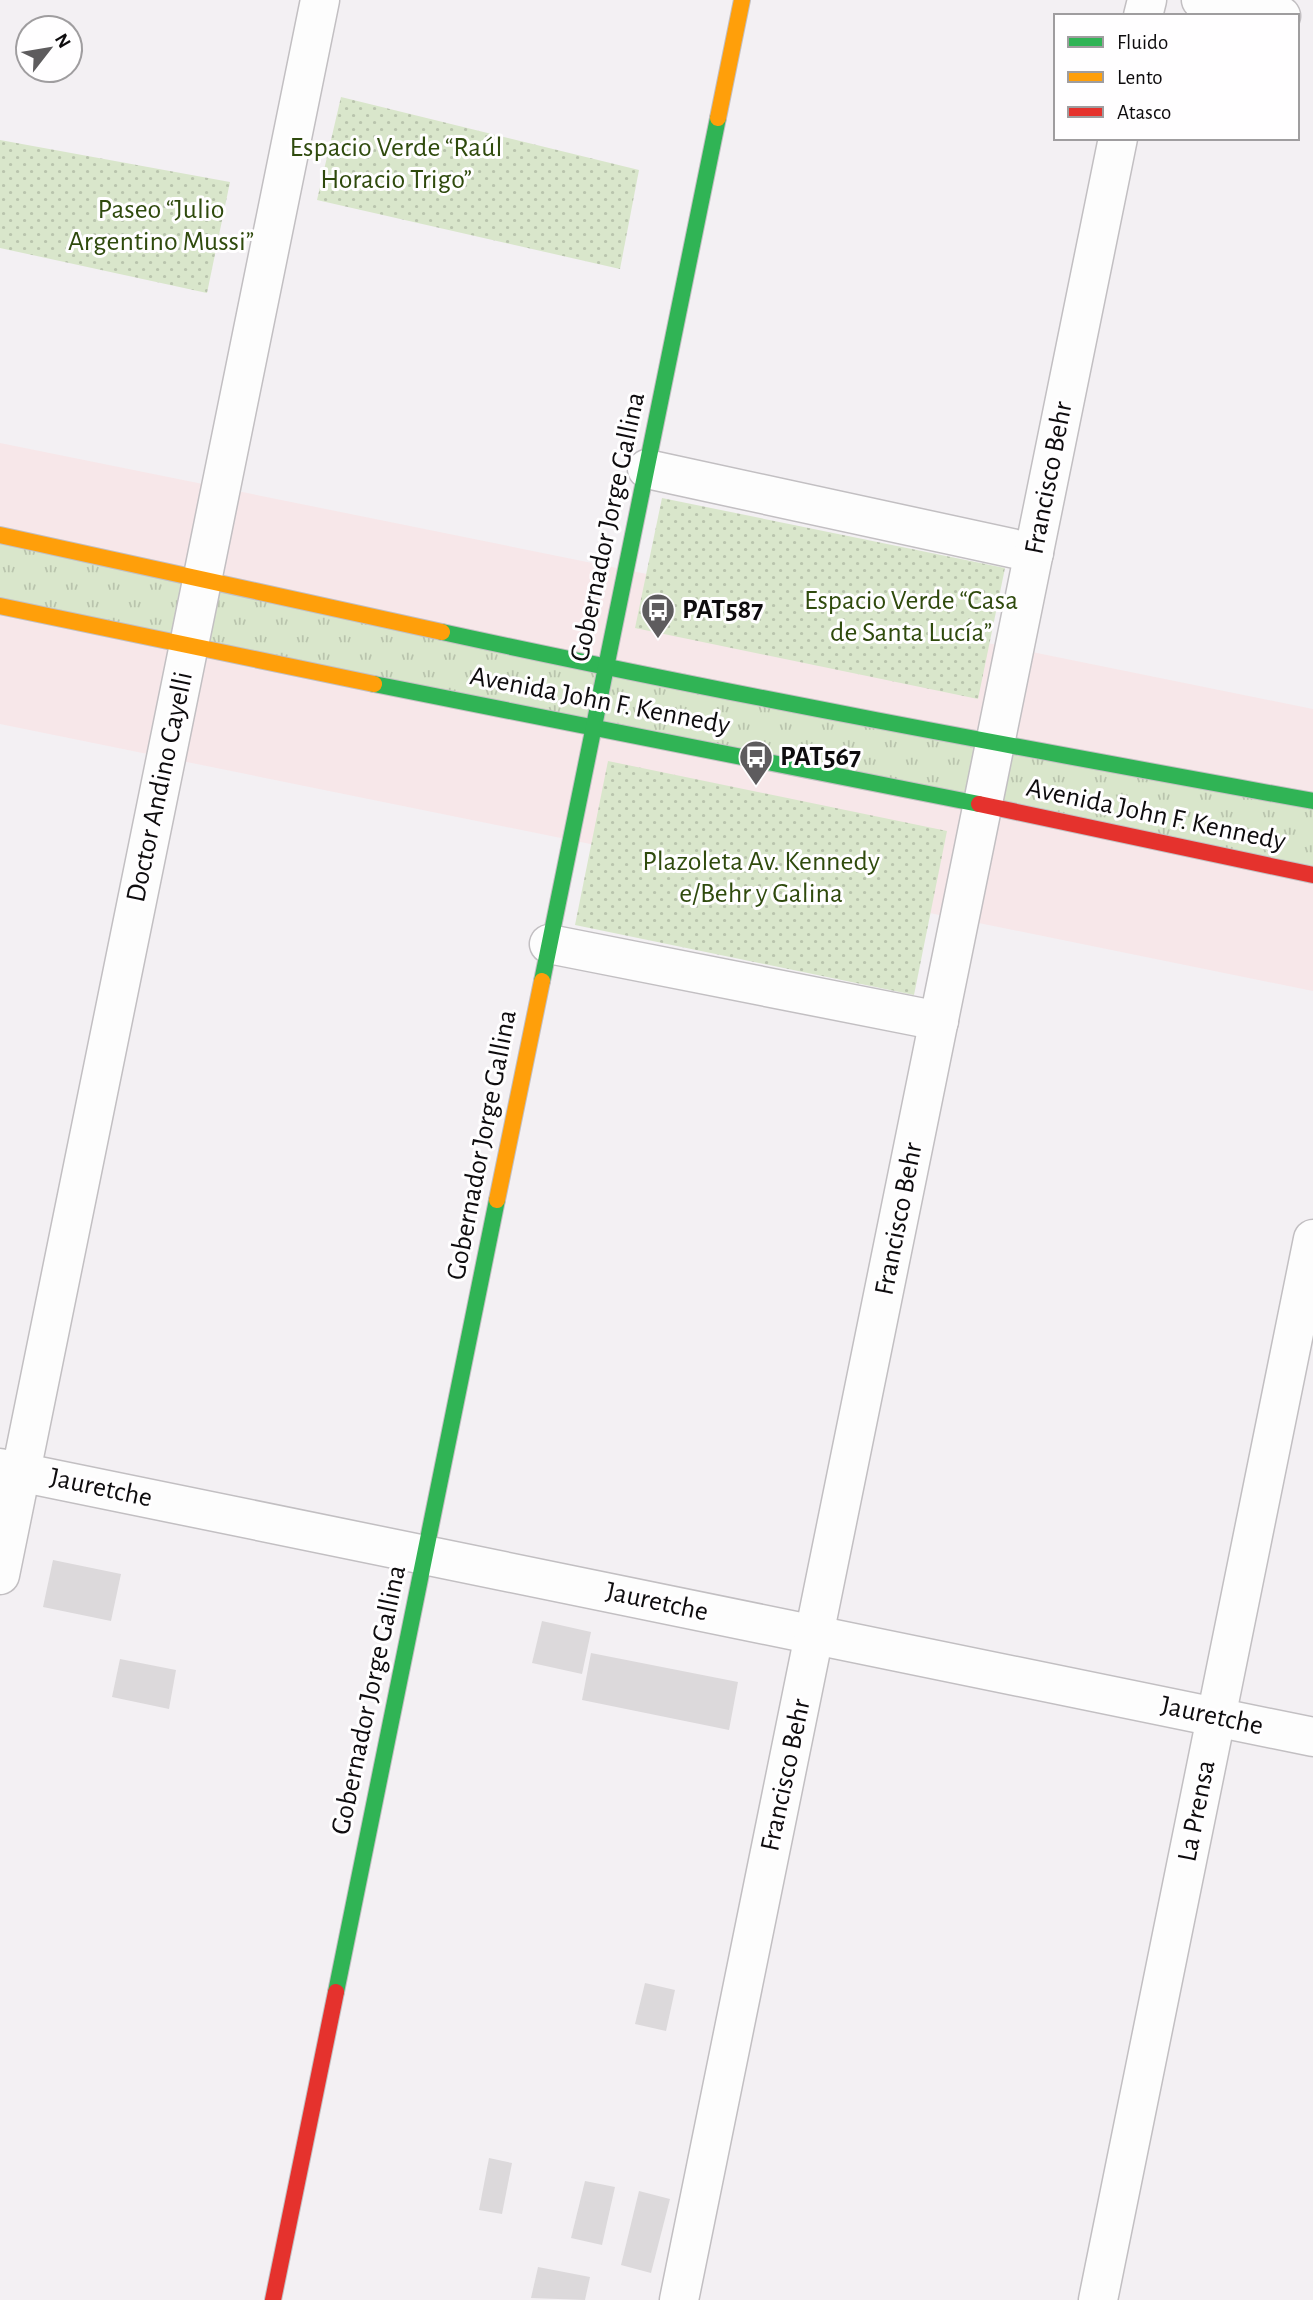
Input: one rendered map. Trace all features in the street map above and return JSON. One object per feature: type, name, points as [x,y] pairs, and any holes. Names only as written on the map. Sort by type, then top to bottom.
[{"type":"main road","name":"Gobernador Jorge Gallina","points":[[273,2300],[742,0]]},
{"type":"main road","name":"Avenida John F. Kennedy","points":[[0,535],[606,668],[1313,801]]},
{"type":"main road","name":"Avenida John F. Kennedy","points":[[0,606],[189,647],[983,805],[1313,875]]},
{"type":"street","name":"Doctor Andino Cayelli","points":[[0,1575],[10,1470],[189,647],[320,0]]},
{"type":"street","points":[[1201,0],[1271,14]]},
{"type":"street","name":"Francisco Behr","points":[[679,2300],[1118,140]]},
{"type":"street","points":[[647,469],[1034,553]]},
{"type":"street","points":[[549,944],[939,1021]]},
{"type":"street","name":"La Prensa","points":[[1098,2300],[1313,1239]]},
{"type":"street","name":"Jauretche","points":[[10,1470],[1313,1737]]},
{"type":"shaded area","points":[[0,443],[1313,709],[1313,991],[0,724]]},
{"type":"green space","name":"Espacio Verde “Raúl Horacio Trigo”","points":[[341,97],[639,170],[620,269],[317,200]]},
{"type":"green space","name":"Paseo “Julio Argentino Mussi”","points":[[0,140],[230,182],[207,293],[0,248]]},
{"type":"green space","name":"Espacio Verde “Casa de Santa Lucía”","points":[[662,498],[1005,568],[978,699],[635,628]]},
{"type":"green space","points":[[0,535],[1313,801],[1313,875],[0,606]]},
{"type":"green space","name":"Plazoleta Av. Kennedy e/Behr y Galina","points":[[608,761],[947,831],[914,995],[575,925]]},
{"type":"building","points":[[53,1560],[121,1574],[111,1621],[43,1607]]},
{"type":"building","points":[[542,1621],[591,1632],[582,1674],[532,1663]]},
{"type":"building","points":[[591,1653],[738,1682],[729,1730],[582,1700]]},
{"type":"building","points":[[120,1659],[176,1670],[169,1709],[112,1697]]},
{"type":"building","points":[[645,1983],[675,1990],[666,2031],[635,2024]]},
{"type":"building","points":[[489,2158],[512,2163],[502,2214],[479,2210]]},
{"type":"building","points":[[585,2181],[615,2187],[602,2245],[571,2238]]},
{"type":"building","points":[[639,2191],[670,2199],[651,2273],[621,2265]]},
{"type":"building","points":[[538,2267],[590,2277],[585,2300],[531,2298]]},
{"type":"traffic: fast","points":[[542,981],[718,118]]},
{"type":"traffic: fast","points":[[442,632],[768,699],[1313,801]]},
{"type":"traffic: fast","points":[[374,684],[979,804]]},
{"type":"traffic: fast","points":[[336,1992],[497,1200]]},
{"type":"traffic: slow","points":[[718,118],[742,0]]},
{"type":"traffic: slow","points":[[0,535],[442,632]]},
{"type":"traffic: slow","points":[[0,606],[374,684]]},
{"type":"traffic: slow","points":[[497,1200],[542,981]]},
{"type":"traffic: jam","points":[[979,804],[1313,875]]},
{"type":"traffic: jam","points":[[273,2300],[336,1992]]},
{"type":"place","name":"PAT587","points":[[658,640]]},
{"type":"place","name":"PAT567","points":[[756,787]]}]
